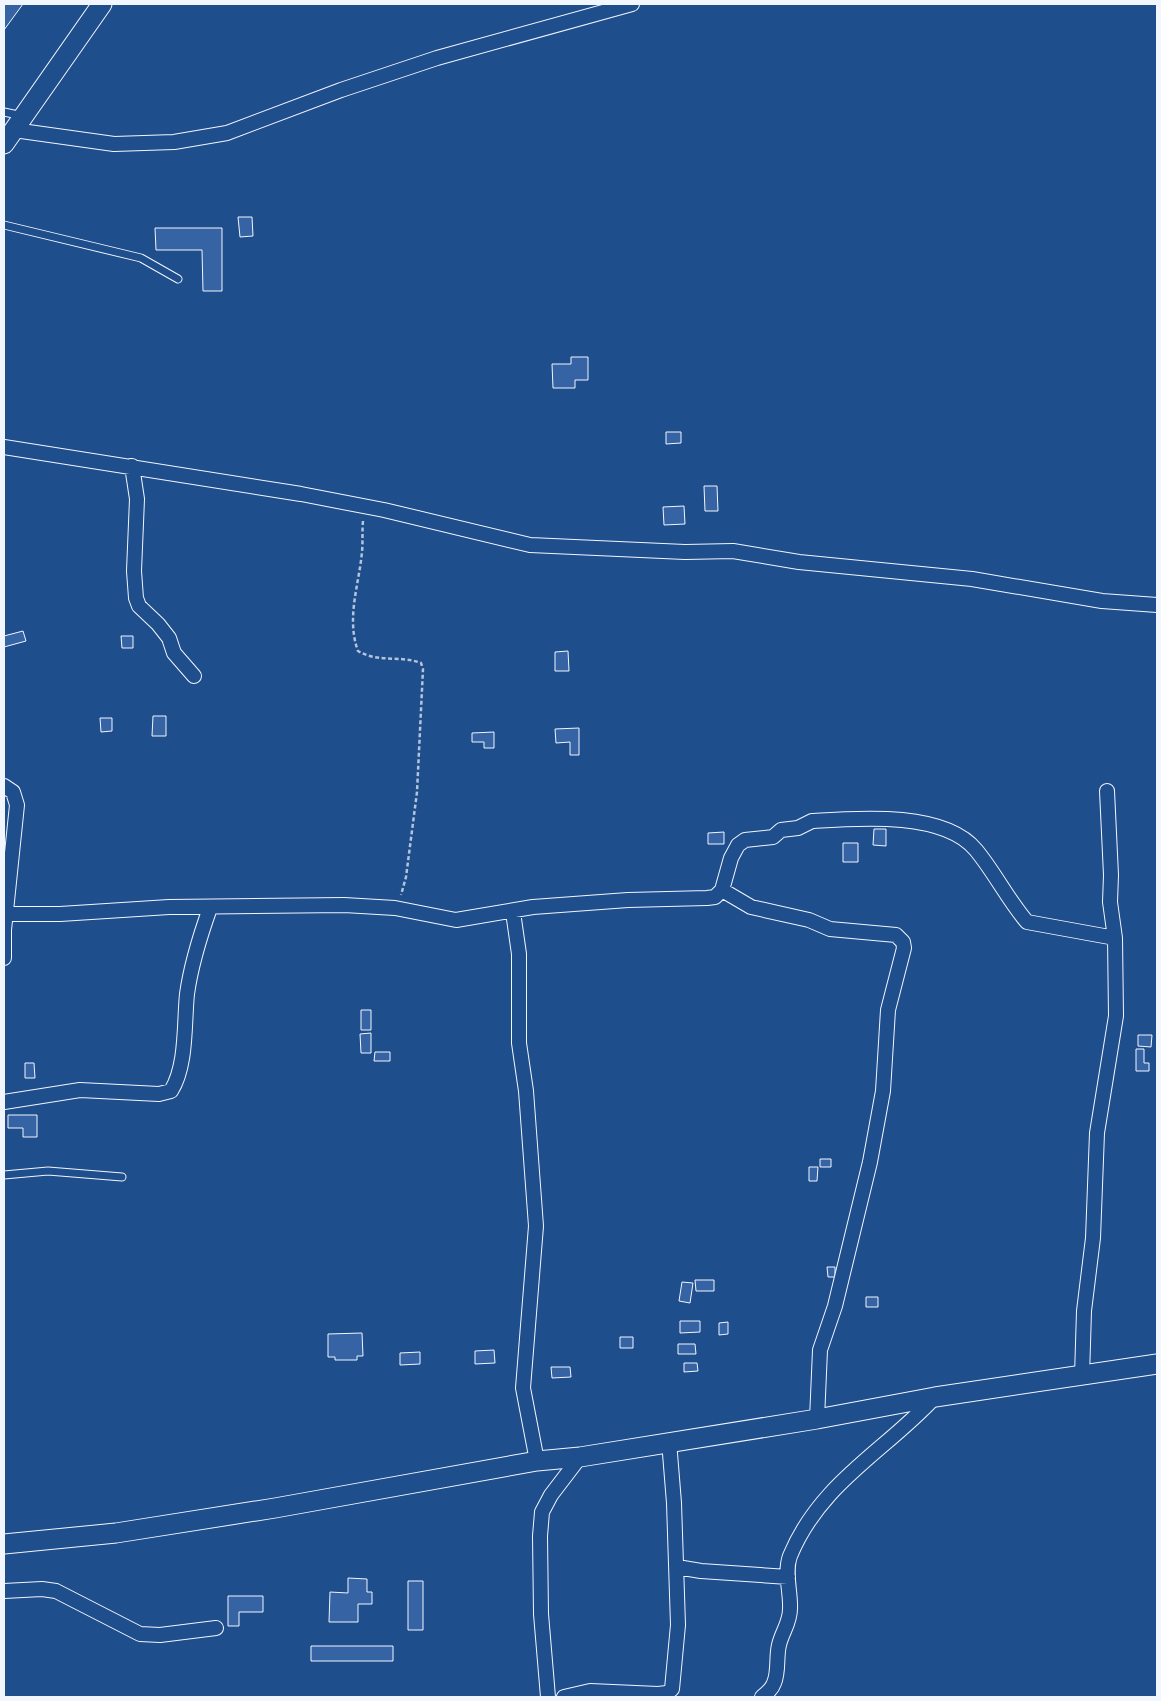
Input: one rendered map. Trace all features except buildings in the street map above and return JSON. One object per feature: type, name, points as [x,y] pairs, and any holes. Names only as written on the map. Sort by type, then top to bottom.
[{"type":"main road","points":[[14,130],[102,4]]},
{"type":"main road","points":[[4,1544],[116,1533],[275,1508],[537,1461],[580,1457],[669,1441],[817,1419],[936,1397],[1157,1364]]},
{"type":"street","points":[[14,130],[114,144],[174,142],[227,133],[342,90],[437,58],[632,4]]},
{"type":"street","points":[[4,447],[132,466],[363,506],[463,527],[530,545],[685,552],[733,551],[799,562],[972,579],[1102,600],[1157,605]]},
{"type":"street","points":[[132,466],[137,499],[134,571],[136,598],[139,606],[158,624],[169,638],[174,653],[194,676]]},
{"type":"street","points":[[4,786],[13,792],[17,805],[6,914],[4,958]]},
{"type":"street","points":[[1082,1376],[1084,1311],[1093,1238],[1097,1133],[1116,1016],[1115,938],[1110,902],[1111,875],[1107,791]]},
{"type":"street","points":[[6,914],[60,914],[169,907],[344,905],[395,908],[456,920],[513,912],[533,907],[628,900],[707,898],[714,896],[722,890],[734,850],[745,840],[768,838],[782,830],[798,828],[812,821],[916,821],[952,831],[975,849],[1027,922],[1115,938]]},
{"type":"street","points":[[722,890],[751,907],[802,918],[830,929],[896,936],[903,942],[904,948],[888,1010],[883,1090],[870,1162],[835,1306],[820,1350],[817,1419]]},
{"type":"street","points":[[4,1102],[80,1090],[159,1094],[172,1092],[177,1082],[184,1033],[187,992],[199,940],[210,908]]},
{"type":"street","points":[[513,912],[519,954],[518,1043],[526,1091],[536,1226],[523,1388],[537,1461]]},
{"type":"street","points":[[762,1697],[772,1689],[775,1681],[779,1644],[790,1620],[788,1577],[790,1558],[812,1515],[832,1491],[870,1454],[913,1421],[936,1397]]},
{"type":"street","points":[[564,1697],[590,1691],[669,1695],[672,1689],[678,1625],[677,1567],[669,1441]]},
{"type":"street","points":[[548,1697],[541,1614],[540,1536],[542,1512],[551,1495],[580,1457]]},
{"type":"street","points":[[677,1567],[701,1571],[788,1577]]},
{"type":"street","points":[[4,1591],[42,1589],[56,1591],[140,1634],[160,1635],[216,1628]]},
{"type":"lane","points":[[4,112],[14,130]]},
{"type":"lane","points":[[4,225],[141,258],[178,279]]},
{"type":"lane","points":[[4,1175],[48,1171],[122,1178]]},
{"type":"path","points":[[363,506],[362,552],[353,613],[354,640],[358,651],[374,658],[414,660],[421,663],[423,669],[417,792],[406,876],[395,908]]}]
